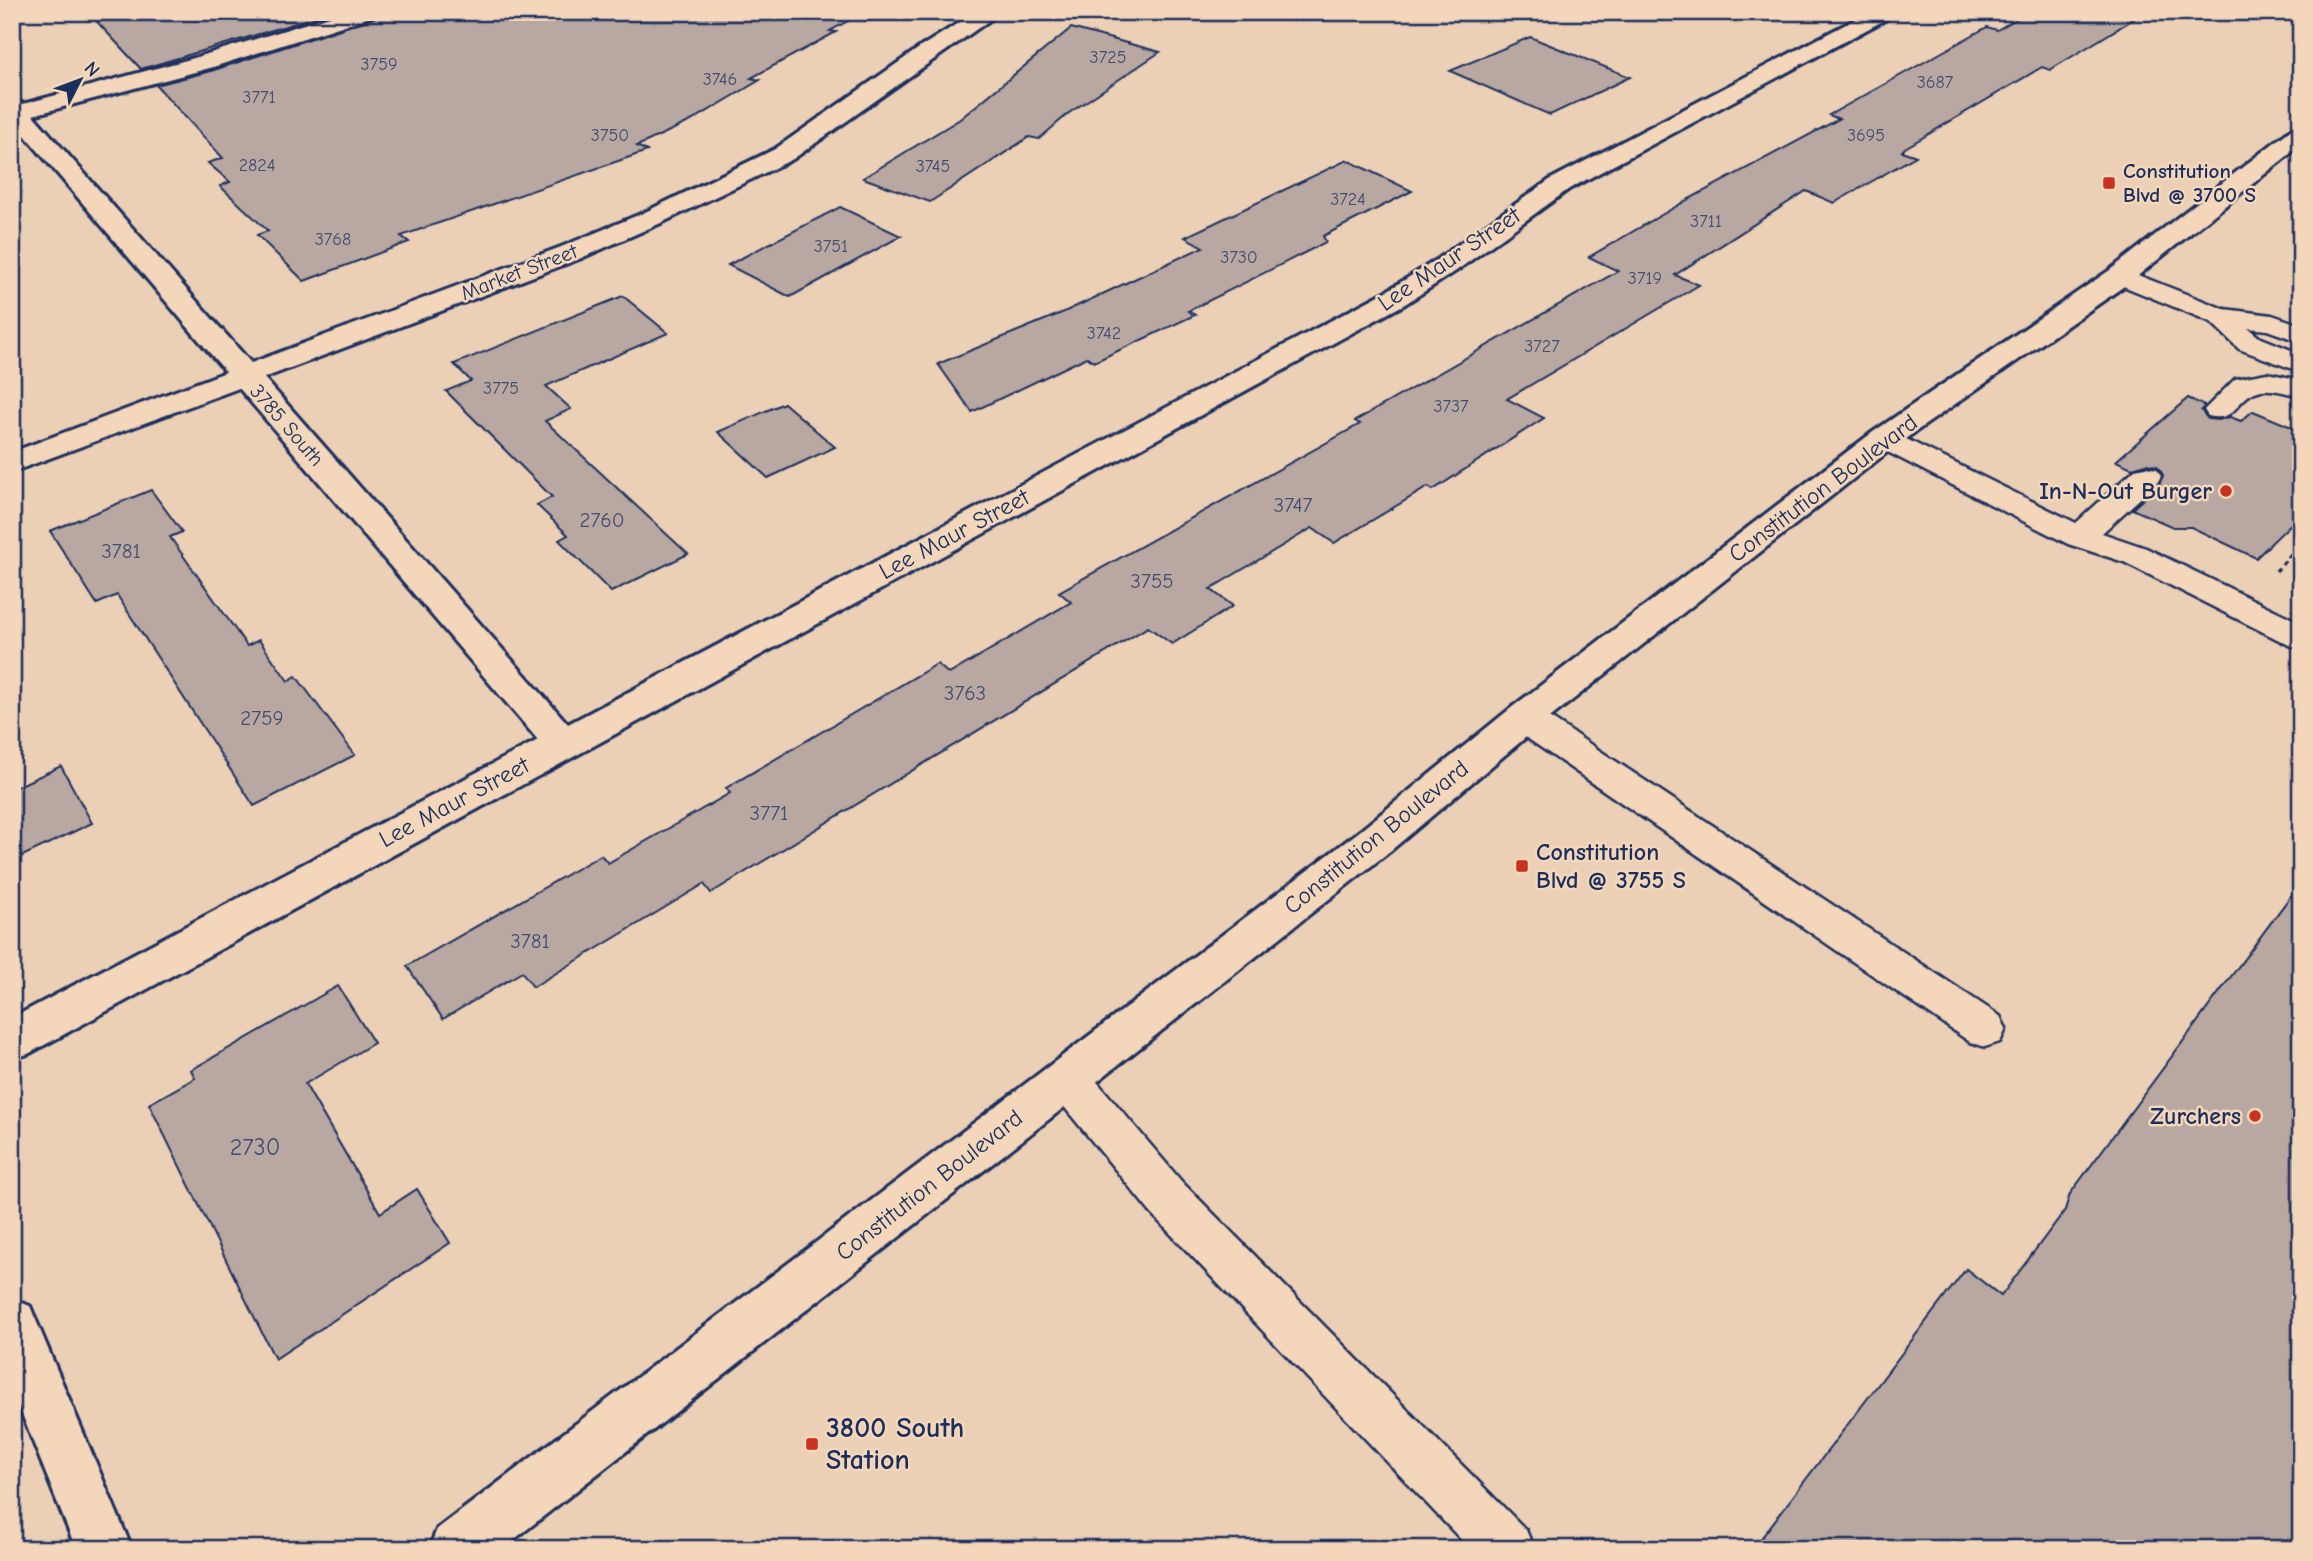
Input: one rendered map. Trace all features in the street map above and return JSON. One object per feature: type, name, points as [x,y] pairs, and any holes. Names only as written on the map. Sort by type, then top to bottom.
[{"type":"street","points":[[15,108],[202,64],[366,12]]},
{"type":"street","name":"Market Street","points":[[12,463],[570,253],[729,183],[784,155],[930,51],[991,12]]},
{"type":"street","name":"Lee Maur Street","points":[[12,1040],[1395,298],[1447,265],[1560,184],[1885,12]]},
{"type":"street","name":"3785 South","points":[[15,108],[563,744]]},
{"type":"street","name":"Constitution Boulevard","points":[[457,1549],[1364,849],[1524,718],[1884,439],[2120,276],[2301,133]]},
{"type":"street","points":[[12,1324],[104,1549]]},
{"type":"lane","points":[[2120,276],[2219,316],[2272,323],[2301,334]]},
{"type":"lane","points":[[2219,316],[2249,343],[2301,364]]},
{"type":"lane","points":[[2218,410],[2245,385],[2267,381],[2301,388]]},
{"type":"lane","points":[[1884,439],[2079,537],[2135,555],[2301,637]]},
{"type":"lane","points":[[2079,537],[2146,476]]},
{"type":"lane","points":[[1524,718],[1985,1029]]},
{"type":"lane","points":[[1068,1078],[1166,1197],[1507,1549]]},
{"type":"path","points":[[2269,580],[2301,543]]},
{"type":"building","points":[[88,12],[333,12],[141,69]]},
{"type":"building","points":[[378,12],[864,12],[830,31],[836,32],[751,78],[760,80],[691,121],[637,146],[647,151],[401,236],[409,242],[304,281],[257,235],[268,231],[220,186],[230,182],[208,163],[223,158],[156,85],[211,71],[374,18]]},
{"type":"building","points":[[2028,12],[2145,12],[2050,70],[2042,67],[1905,148],[1902,151],[1916,156],[1834,203],[1806,191],[1675,275],[1699,285],[1507,399],[1544,418],[1433,490],[1428,487],[1334,543],[1312,528],[1210,589],[1233,606],[1172,644],[1148,627],[711,893],[704,884],[533,987],[522,972],[443,1019],[407,966],[601,855],[608,863],[730,793],[726,788],[937,664],[949,674],[1071,602],[1059,592],[1360,424],[1355,421],[1618,271],[1589,257],[1689,199],[1839,119],[1829,115],[1987,27],[1997,30]]},
{"type":"building","points":[[1071,28],[1160,52],[1069,113],[1039,139],[1029,137],[930,202],[863,178],[960,119]]},
{"type":"building","points":[[1530,37],[1630,77],[1550,115],[1450,71]]},
{"type":"building","points":[[1347,160],[1412,191],[1323,236],[1326,242],[1188,311],[1195,315],[1094,362],[1087,357],[972,412],[938,364],[1064,312],[1203,247],[1185,237]]},
{"type":"building","points":[[840,207],[901,236],[790,297],[728,265]]},
{"type":"building","points":[[623,296],[668,333],[546,386],[571,409],[545,421],[688,554],[611,592],[559,540],[568,535],[537,505],[552,497],[446,391],[471,381],[454,364]]},
{"type":"building","name":"In-N-Out Burger","points":[[2188,398],[2205,406],[2201,410],[2208,419],[2230,417],[2241,421],[2253,411],[2301,431],[2301,514],[2256,558],[2191,527],[2173,527],[2132,509],[2159,485],[2163,475],[2157,466],[2146,464],[2132,468],[2116,461]]},
{"type":"building","points":[[784,403],[835,447],[768,478],[718,432]]},
{"type":"building","points":[[151,490],[182,532],[170,537],[247,646],[259,640],[288,681],[296,676],[355,755],[254,806],[117,595],[97,604],[50,531]]},
{"type":"building","points":[[61,766],[92,823],[12,861],[12,789]]},
{"type":"building","points":[[2301,882],[2301,1549],[1753,1549],[1966,1269],[2001,1296],[2065,1210],[2070,1194]]},
{"type":"building","points":[[338,986],[374,1043],[305,1084],[380,1213],[417,1189],[450,1243],[275,1359],[149,1104],[195,1078],[191,1070]]},
{"type":"place","name":"Constitution Blvd @ 3700 S","points":[[2109,183]]},
{"type":"place","name":"In-N-Out Burger","points":[[2226,491]]},
{"type":"place","name":"Constitution Blvd @ 3755 S","points":[[1522,866]]},
{"type":"place","name":"Zurchers","points":[[2255,1116]]},
{"type":"place","name":"3800 South Station","points":[[812,1444]]}]
